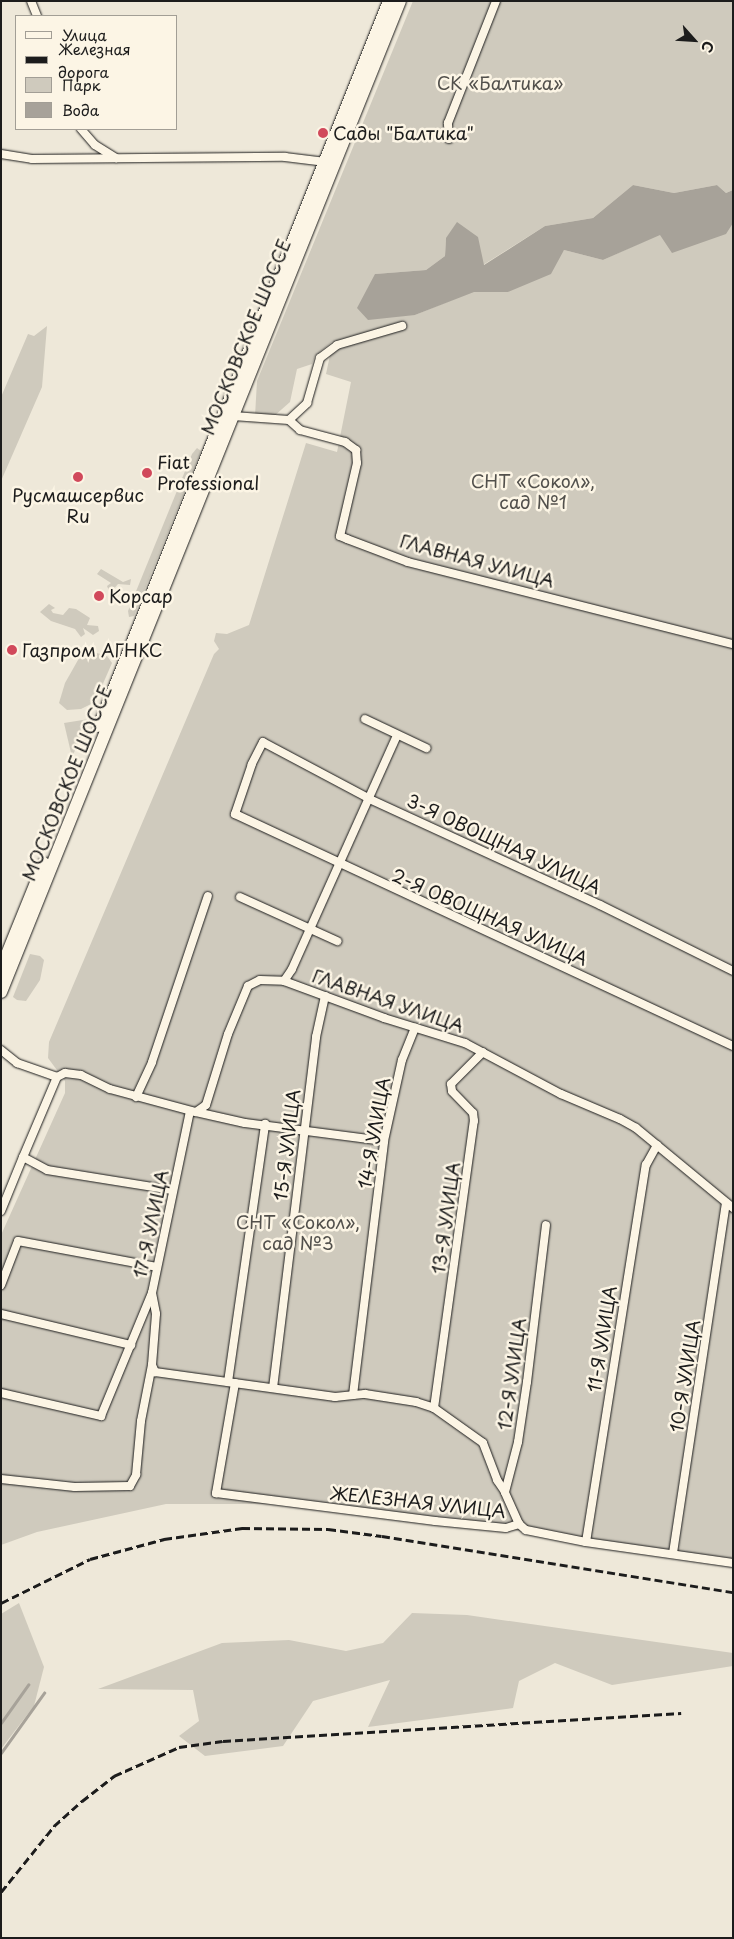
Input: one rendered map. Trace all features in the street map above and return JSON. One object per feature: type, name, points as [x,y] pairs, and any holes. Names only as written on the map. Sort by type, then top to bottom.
[{"type":"main road","name":"МОСКОВСКОЕ ШОССЕ","points":[[1,969],[18,938],[233,416],[389,1]]},
{"type":"main road","name":"МОСКОВСКОЕ ШОССЕ","points":[[1,992],[18,938],[329,164],[400,1]]},
{"type":"street","points":[[32,1],[37,15]]},
{"type":"street","points":[[449,139],[448,123],[496,1]]},
{"type":"street","points":[[82,130],[95,145],[116,159]]},
{"type":"street","points":[[1,154],[32,159],[285,157],[329,164]]},
{"type":"street","points":[[289,420],[307,403],[320,358],[338,345],[402,326]]},
{"type":"street","name":"ГЛАВНАЯ УЛИЦА","points":[[233,416],[289,420],[300,430],[345,442],[356,450],[358,463],[340,536],[408,562],[733,644]]},
{"type":"street","points":[[365,719],[426,748]]},
{"type":"street","points":[[284,980],[370,799],[396,735]]},
{"type":"street","name":"3-Я ОВОЩНАЯ УЛИЦА","points":[[235,814],[252,764],[263,742],[370,799],[600,905],[733,971]]},
{"type":"street","name":"2-Я ОВОЩНАЯ УЛИЦА","points":[[235,814],[733,1046]]},
{"type":"street","points":[[136,1097],[152,1062],[208,896]]},
{"type":"street","points":[[240,897],[337,941]]},
{"type":"street","name":"ГЛАВНАЯ УЛИЦА","points":[[193,1111],[206,1105],[228,1034],[248,986],[260,980],[284,980],[324,996],[415,1027],[448,1036],[483,1052],[561,1094],[620,1119],[657,1145],[733,1208]]},
{"type":"street","name":"15-Я УЛИЦА","points":[[273,1388],[304,1129],[324,996]]},
{"type":"street","name":"14-Я УЛИЦА","points":[[353,1395],[384,1142],[402,1060],[415,1027]]},
{"type":"street","points":[[1,1050],[17,1063],[57,1077]]},
{"type":"street","name":"13-Я УЛИЦА","points":[[434,1408],[474,1121],[473,1114],[452,1091],[451,1084],[483,1052]]},
{"type":"street","points":[[1,1212],[57,1077],[65,1073],[81,1075],[136,1097],[245,1123],[304,1129],[384,1142]]},
{"type":"street","name":"17-Я УЛИЦА","points":[[1,1480],[114,1488],[130,1486],[134,1481],[153,1368],[156,1314],[152,1293],[172,1190],[193,1111]]},
{"type":"street","points":[[232,1382],[265,1124]]},
{"type":"street","name":"11-Я УЛИЦА","points":[[586,1542],[644,1171],[648,1155],[657,1145]]},
{"type":"street","points":[[23,1157],[39,1167],[172,1190]]},
{"type":"street","name":"10-Я УЛИЦА","points":[[673,1554],[726,1203]]},
{"type":"street","name":"12-Я УЛИЦА","points":[[505,1492],[518,1442],[546,1225]]},
{"type":"street","points":[[1,1285],[18,1240],[157,1267]]},
{"type":"street","points":[[1,1393],[101,1416],[152,1293]]},
{"type":"street","points":[[1,1314],[131,1344]]},
{"type":"street","points":[[153,1368],[335,1397],[353,1395],[388,1397],[434,1408],[483,1443],[497,1480],[505,1492],[519,1524]]},
{"type":"street","name":"ЖЕЛЕЗНАЯ УЛИЦА","points":[[232,1382],[216,1493],[444,1522],[506,1528],[519,1524],[526,1530],[586,1542],[733,1563]]},
{"type":"green space","points":[[413,1],[733,1],[733,190],[726,193],[717,185],[674,193],[633,185],[593,218],[545,226],[483,265],[446,238],[445,256],[426,270],[375,274],[415,315],[474,291],[508,292],[564,250],[603,260],[660,234],[733,223],[733,1566],[420,1515],[293,1504],[166,1504],[37,1532],[1,1545],[1,1235],[65,1093],[65,1081],[48,1058],[49,1042],[214,654],[219,649],[214,641],[216,633],[227,634],[249,625],[306,443],[337,452],[351,382],[326,374],[333,341],[315,356],[312,364],[297,369],[290,402],[273,417],[255,416],[257,381]]},
{"type":"green space","points":[[47,326],[42,387],[1,481],[1,397],[28,334],[34,336]]},
{"type":"green space","points":[[197,448],[201,451],[134,616],[129,617],[128,611],[192,454]]},
{"type":"green space","points":[[101,569],[123,582],[131,579],[130,585],[118,584],[112,591],[117,595],[112,598],[107,586],[111,583],[97,574]]},
{"type":"green space","points":[[49,604],[55,608],[51,610],[53,613],[63,615],[69,608],[76,609],[90,618],[87,625],[98,626],[99,631],[93,635],[83,628],[85,634],[81,637],[75,629],[51,621],[40,612]]},
{"type":"green space","points":[[90,651],[107,656],[112,663],[95,702],[81,709],[67,710],[59,703],[65,683],[82,653]]},
{"type":"green space","points":[[89,719],[72,757],[64,723]]},
{"type":"green space","points":[[30,954],[40,956],[44,960],[40,980],[26,1001],[17,1000],[13,997]]},
{"type":"green space","points":[[19,1603],[44,1667],[34,1706],[1,1749],[1,1614]]},
{"type":"green space","points":[[412,1613],[467,1615],[733,1653],[733,1666],[612,1685],[555,1663],[519,1681],[513,1708],[368,1727],[390,1680],[313,1701],[283,1746],[205,1756],[179,1736],[199,1721],[193,1690],[98,1689],[222,1643],[289,1640],[346,1651],[383,1643]]},
{"type":"water","points":[[633,185],[674,193],[717,185],[726,193],[733,190],[733,223],[726,234],[672,253],[660,235],[603,260],[564,250],[551,274],[508,292],[474,292],[415,315],[368,320],[357,308],[375,274],[426,270],[445,256],[446,238],[457,222],[478,237],[484,265],[545,226],[593,218]]},
{"type":"waterway","points":[[1,1723],[28,1685]]},
{"type":"waterway","points":[[1,1753],[44,1693]]},
{"type":"railway","points":[[1,1603],[90,1559],[164,1539],[242,1528],[328,1529],[382,1536],[733,1592]]},
{"type":"railway","points":[[1,1892],[54,1826],[82,1801],[114,1776],[179,1747],[223,1741],[681,1713]]},
{"type":"place","name":"Сады \"Балтика\"","points":[[323,133]]},
{"type":"place","name":"Fiat Professional","points":[[147,473]]},
{"type":"place","name":"Русмашсервис Ru","points":[[78,477]]},
{"type":"place","name":"Корсар","points":[[99,596]]},
{"type":"place","name":"Газпром АГНКС","points":[[12,650]]},
{"type":"park label","name":"СК «Балтика»","points":[[500,83]]},
{"type":"park label","name":"СНТ «Сокол», сад №1","points":[[533,492]]},
{"type":"park label","name":"СНТ «Сокол», сад №3","points":[[298,1233]]}]
